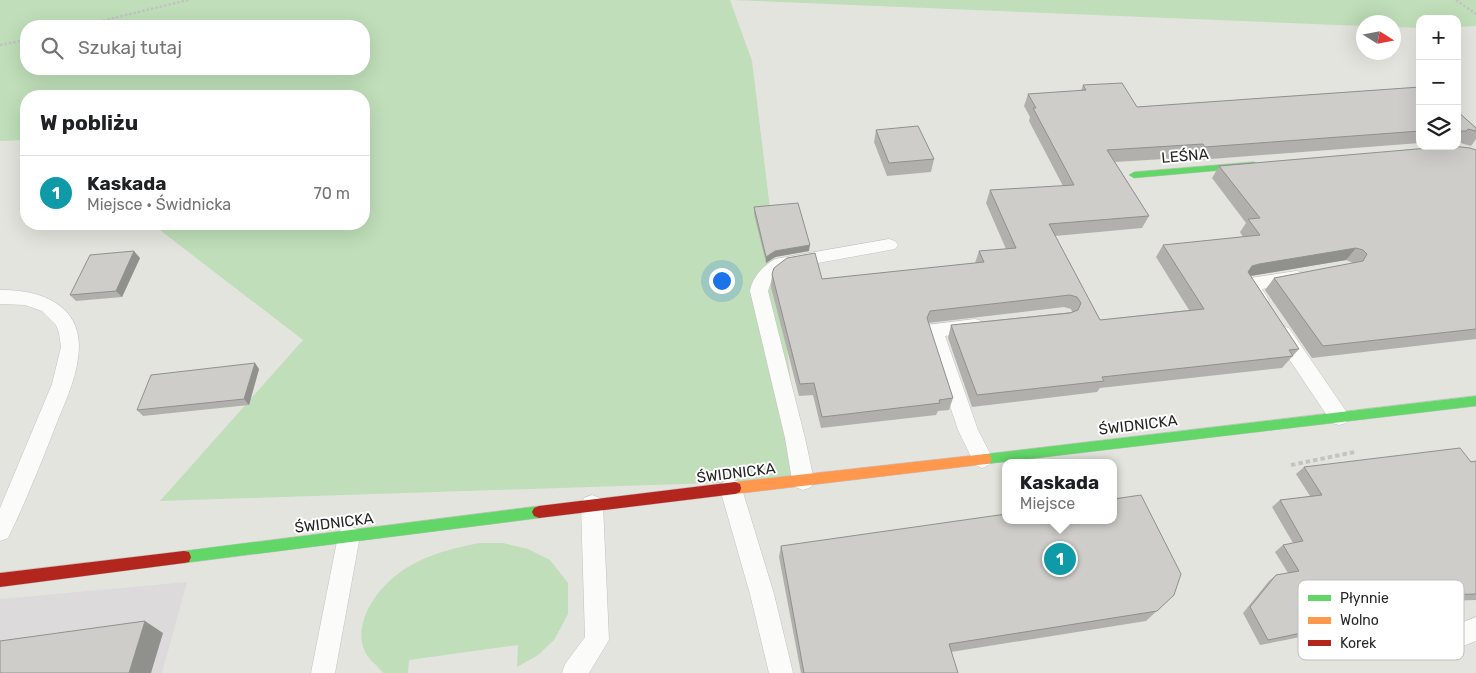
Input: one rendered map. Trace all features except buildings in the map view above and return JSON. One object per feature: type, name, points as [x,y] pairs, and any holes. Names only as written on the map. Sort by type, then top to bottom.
[{"type":"street","name":"LEŚNA","points":[[1134,175],[1262,164]]},
{"type":"street","name":"ŚWIDNICKA","points":[[0,580],[731,488],[1476,401]]},
{"type":"lane","points":[[803,480],[795,438],[759,291],[761,280],[769,270],[781,263],[889,245]]},
{"type":"lane","points":[[1317,273],[1250,285],[1339,417]]},
{"type":"lane","points":[[0,297],[34,299],[54,308],[66,324],[70,346],[67,369],[58,394],[16,498],[0,531]]},
{"type":"lane","points":[[982,459],[968,430],[934,330],[990,324]]},
{"type":"lane","points":[[731,488],[762,594],[781,673]]},
{"type":"lane","points":[[574,673],[597,640],[592,505]]},
{"type":"lane","points":[[323,673],[348,536]]},
{"type":"lane","points":[[1464,634],[1476,629]]},
{"type":"path","points":[[106,20],[188,0]]},
{"type":"path","points":[[1456,0],[1476,14]]},
{"type":"path","points":[[0,46],[20,41]]},
{"type":"shaded area","points":[[187,582],[162,673],[0,673],[0,599]]},
{"type":"green space","points":[[0,0],[730,0],[752,61],[803,480],[160,501],[303,340],[160,230],[370,230],[370,90],[20,90],[20,140],[0,141]]},
{"type":"green space","points":[[733,0],[1476,0],[1476,26],[1461,27],[1461,15],[1416,15],[1416,28],[1401,27],[1401,15],[1356,15],[1356,26]]},
{"type":"green space","points":[[479,543],[503,543],[528,549],[550,560],[568,583],[568,614],[554,640],[538,655],[517,667],[518,645],[409,660],[408,673],[384,673],[367,655],[362,644],[361,631],[364,619],[376,596],[394,577],[413,564],[445,551]]},
{"type":"traffic: fast","points":[[1134,175],[1254,165]]},
{"type":"traffic: fast","points":[[986,459],[1476,401]]},
{"type":"traffic: fast","points":[[184,557],[539,512]]},
{"type":"traffic: slow","points":[[735,488],[986,459]]},
{"type":"traffic: jam","points":[[539,512],[735,488]]},
{"type":"traffic: jam","points":[[0,580],[184,557]]},
{"type":"place","name":"Kaskada","points":[[1060,559]]}]
